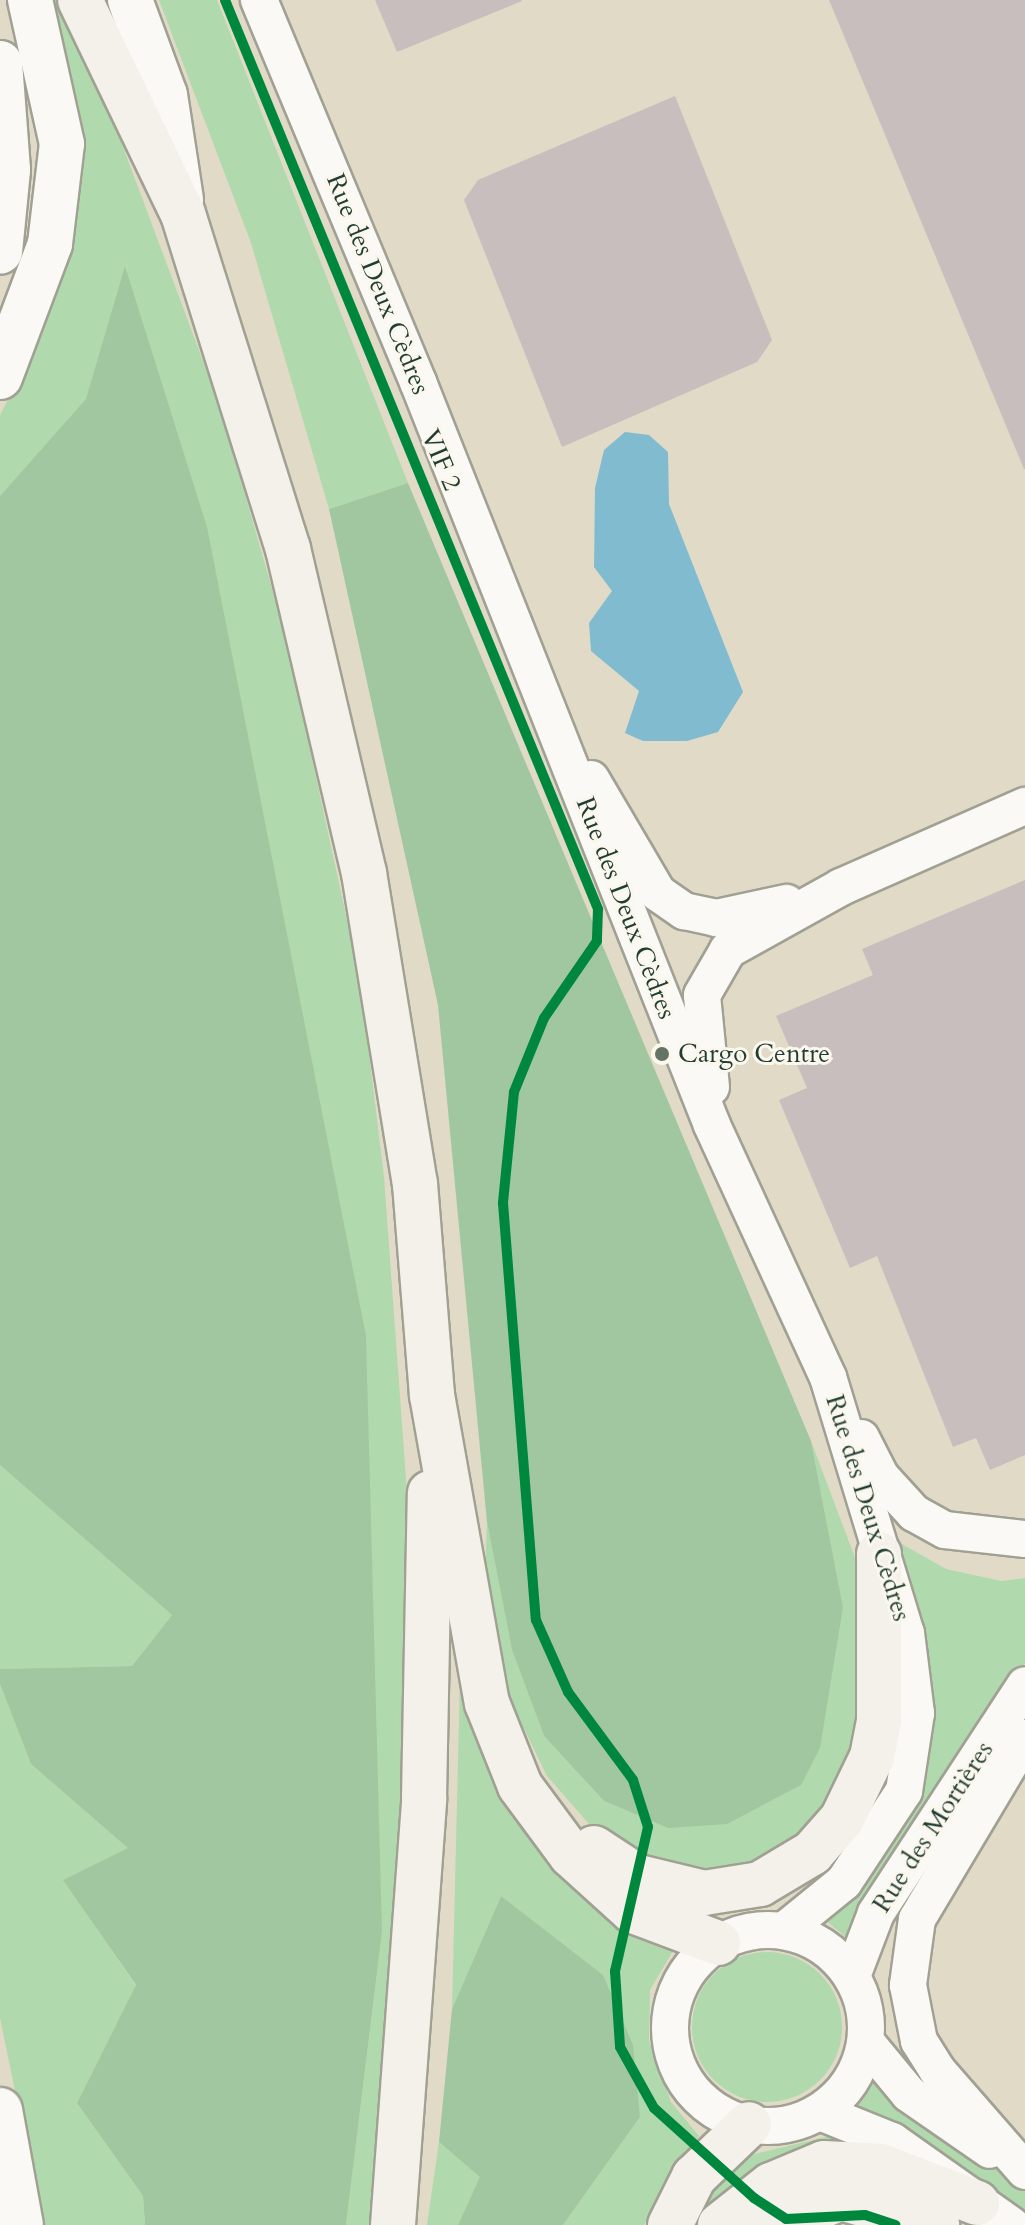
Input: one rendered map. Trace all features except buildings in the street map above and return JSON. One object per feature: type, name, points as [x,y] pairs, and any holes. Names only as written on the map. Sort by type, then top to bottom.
[{"type":"main road","points":[[80,0],[183,214],[288,549],[364,873],[415,1184],[432,1395],[487,1703],[520,1786],[571,1855],[633,1911],[718,1943]]},
{"type":"main road","points":[[393,2225],[424,1798],[432,1395]]},
{"type":"main road","points":[[520,1786],[586,1843],[675,1891],[731,1890],[785,1872],[842,1819],[872,1757],[879,1720],[879,1554]]},
{"type":"main road","points":[[670,2225],[694,2177],[749,2124]]},
{"type":"main road","points":[[720,2225],[771,2185],[824,2163],[881,2166],[994,2214]]},
{"type":"main road","points":[[777,2225],[841,2198],[937,2225]]},
{"type":"street","points":[[0,377],[50,244],[62,144],[30,0]]},
{"type":"street","points":[[130,0],[165,95],[183,214]]},
{"type":"street","name":"Rue des Deux Cèdres","points":[[259,0],[556,730],[712,1125],[828,1377],[913,1672],[916,1713],[904,1791],[844,1882],[785,1930]]},
{"type":"street","points":[[0,63],[8,170],[0,252]]},
{"type":"street","points":[[556,730],[606,800],[658,893],[684,911],[716,918],[841,887]]},
{"type":"street","points":[[712,1125],[701,1022],[708,974],[746,938],[841,887],[1025,806]]},
{"type":"street","points":[[828,1377],[881,1477],[914,1513],[945,1530],[1025,1539]]},
{"type":"street","name":"Rue des Mortières","points":[[852,1976],[876,1913],[1025,1685]]},
{"type":"street","name":"Rue des Mortières","points":[[1025,1738],[932,1888],[908,1950],[908,1985],[919,2041],[937,2070],[1025,2172]]},
{"type":"street","points":[[866,2042],[850,2081],[820,2112],[773,2126],[749,2124],[697,2097],[671,2045],[679,1986],[718,1943],[750,1931],[785,1930],[834,1954],[852,1976],[866,2042],[909,2094],[1025,2172]]},
{"type":"street","points":[[0,2110],[21,2225]]},
{"type":"street","points":[[820,2112],[892,2141],[994,2214]]},
{"type":"green space","points":[[44,0],[68,0],[218,401],[284,630],[360,980],[384,1177],[408,1507],[411,1714],[378,2225],[346,2225],[382,1932],[126,267],[86,400],[0,496],[0,415],[43,333],[70,240]]},
{"type":"green space","points":[[159,0],[217,0],[408,483],[329,509],[251,243]]},
{"type":"green space","points":[[125,266],[207,527],[366,1336],[382,1932],[346,2225],[145,2225],[143,2196],[77,2103],[136,1985],[63,1880],[128,1848],[31,1764],[0,1684],[0,1669],[132,1666],[172,1615],[0,1465],[0,496],[86,399]]},
{"type":"green space","points":[[408,483],[811,1441],[843,1607],[820,1748],[801,1785],[727,1824],[668,1828],[604,1801],[544,1736],[512,1650],[487,1522],[438,1005],[329,509]]},
{"type":"green space","points":[[811,1441],[857,1563],[865,1750],[827,1813],[789,1849],[752,1871],[701,1877],[652,1867],[597,1833],[547,1776],[511,1702],[485,1574],[487,1522],[512,1650],[544,1736],[604,1801],[668,1828],[843,1607]]},
{"type":"green space","points":[[0,1465],[172,1615],[132,1666],[0,1669]]},
{"type":"green space","points":[[900,1543],[946,1569],[1001,1581],[1025,1578],[1025,1663],[847,1938],[825,1920],[894,1841],[930,1756],[933,1700]]},
{"type":"green space","points":[[460,1678],[512,1813],[571,1886],[676,1946],[650,1990],[649,2040],[671,2102],[699,2136],[644,2225],[563,2225],[640,2117],[501,1896],[452,2009]]},
{"type":"green space","points":[[0,1684],[31,1764],[129,1848],[64,1880],[136,1986],[77,2103],[143,2196],[145,2225],[43,2225],[0,2018]]},
{"type":"green space","points":[[501,1896],[603,1975],[633,2045],[640,2117],[563,2225],[458,2225],[480,2177],[439,2142],[452,2009]]},
{"type":"green space","points":[[767,1952],[796,1958],[820,1974],[836,1998],[842,2027],[836,2056],[820,2080],[796,2096],[767,2102],[738,2096],[714,2080],[698,2056],[692,2027],[698,1998],[714,1974],[738,1958]]},
{"type":"green space","points":[[877,2078],[893,2098],[1025,2185],[1025,2216],[854,2113]]},
{"type":"green space","points":[[838,2134],[863,2141],[702,2225],[683,2225],[722,2162]]},
{"type":"green space","points":[[439,2142],[481,2177],[458,2225],[427,2225]]},
{"type":"water","points":[[625,432],[649,435],[668,452],[669,504],[743,692],[718,732],[687,741],[643,741],[625,733],[639,691],[591,651],[589,623],[612,591],[594,567],[595,488],[604,450]]},
{"type":"cycle path","name":"VIF 2","points":[[225,0],[598,909],[597,941],[544,1018],[514,1092],[503,1203],[536,1620],[568,1692],[633,1780],[648,1827],[615,1971],[620,2047],[654,2108],[754,2198],[786,2219],[865,2215],[895,2225]]},
{"type":"place","name":"Cargo Centre","points":[[662,1054]]}]
